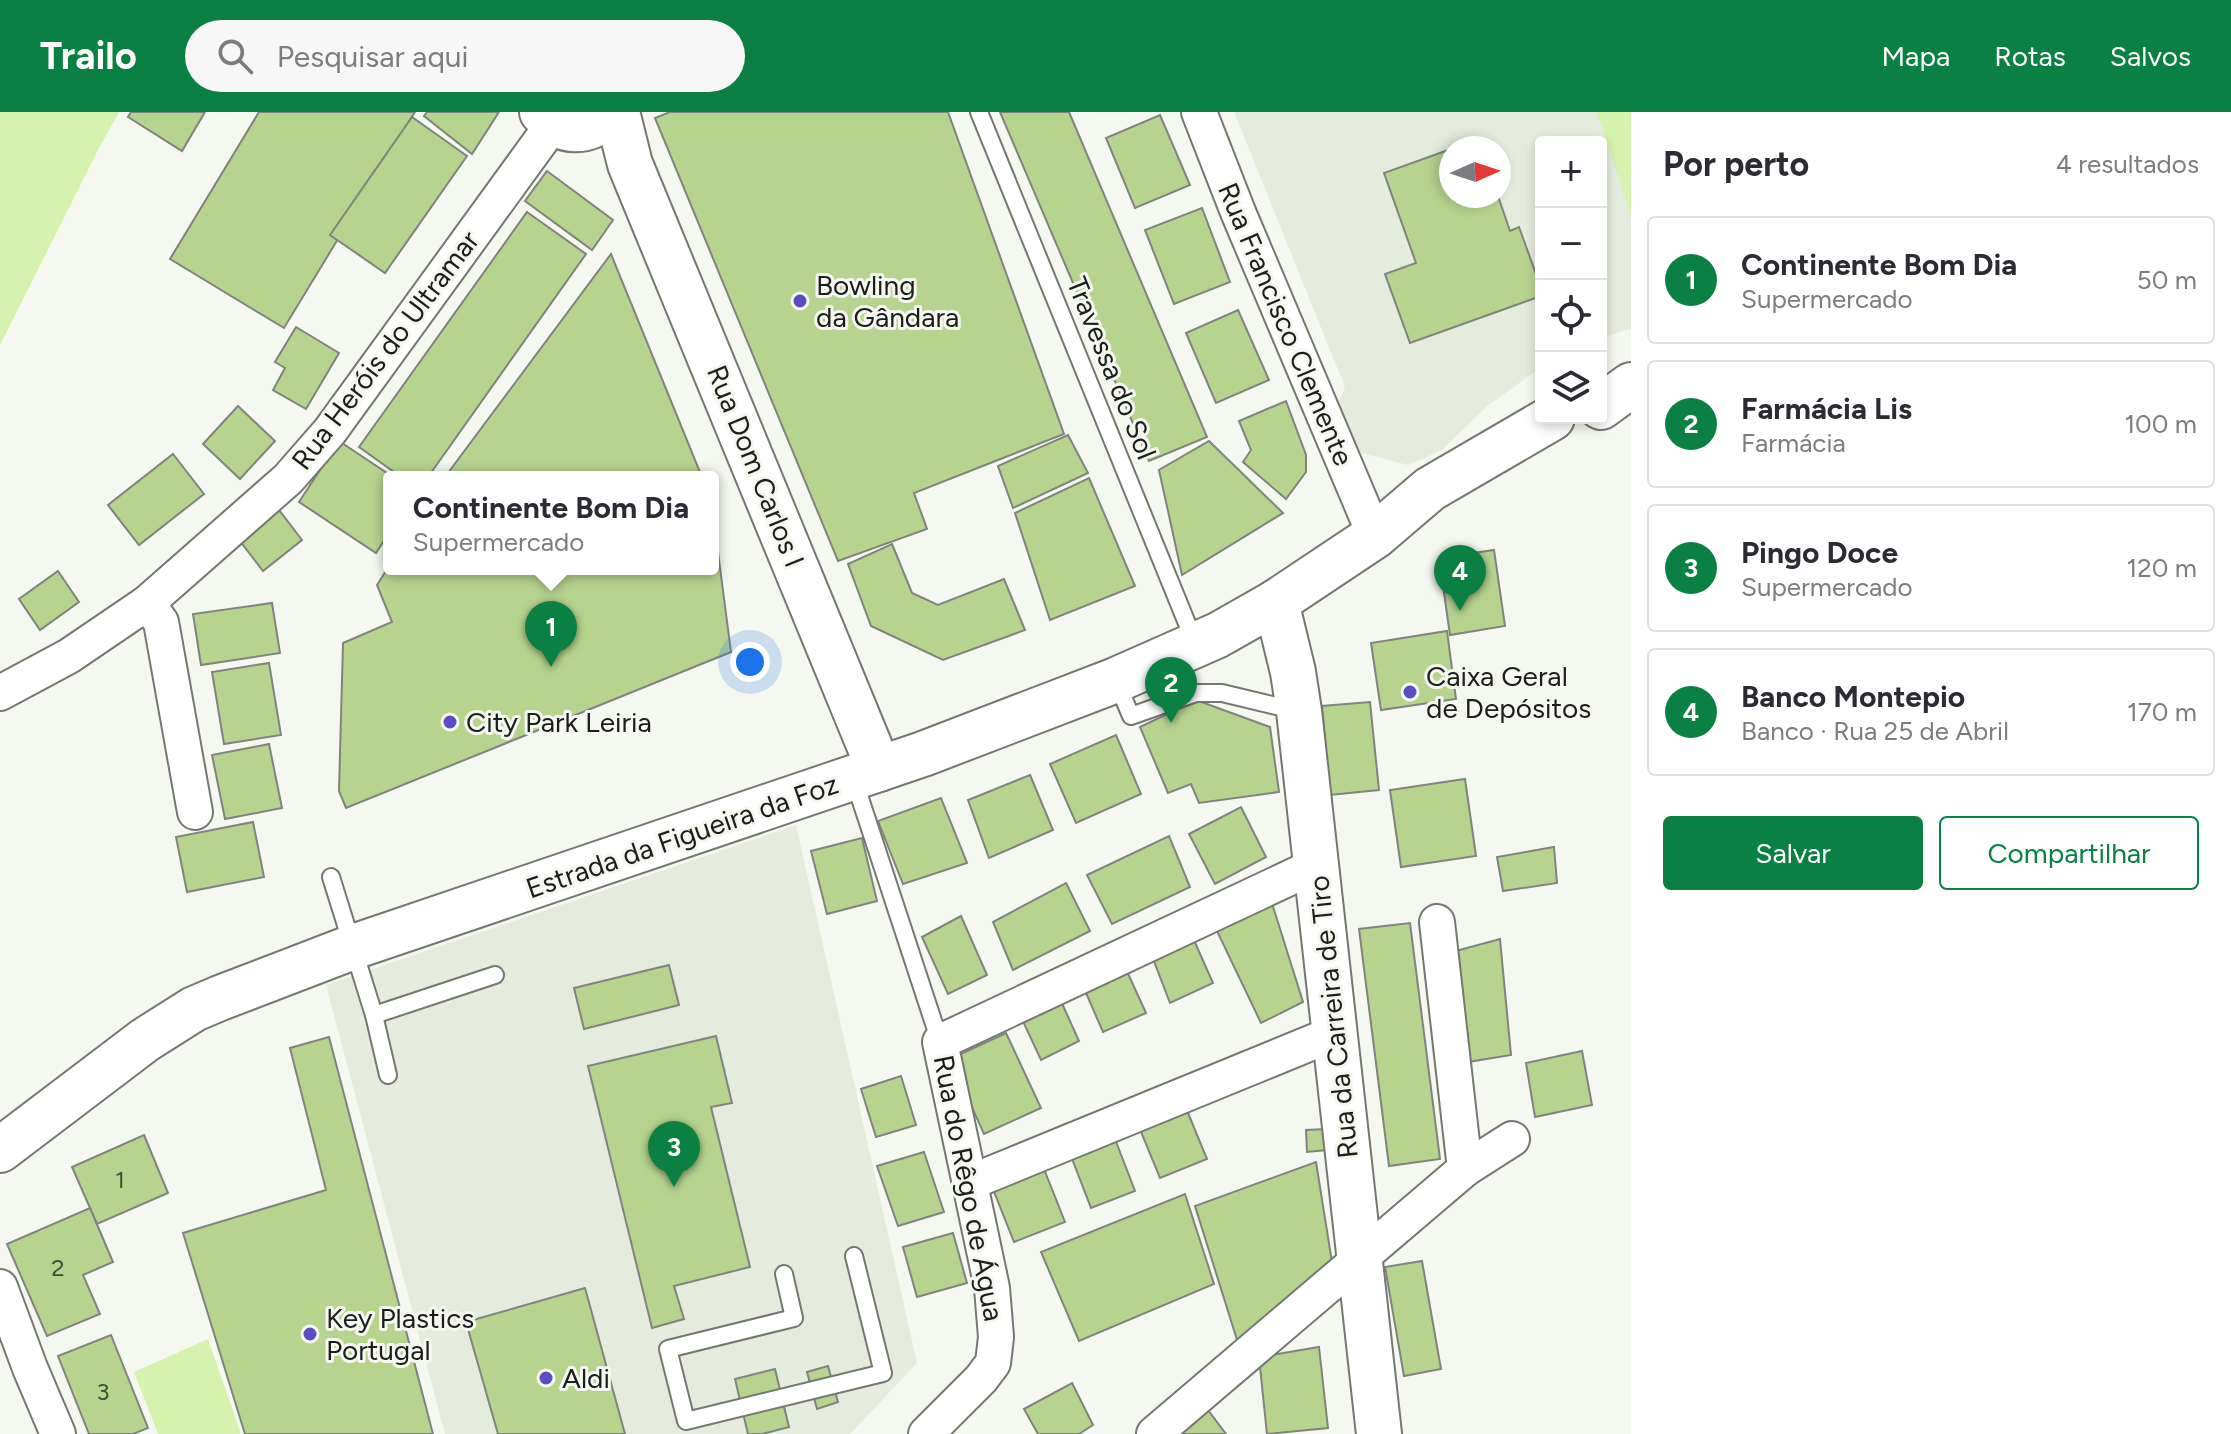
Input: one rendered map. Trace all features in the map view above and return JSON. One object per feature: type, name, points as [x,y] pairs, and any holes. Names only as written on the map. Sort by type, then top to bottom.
[{"type":"main road","name":"Rua Dom Carlos I","points":[[582,118],[630,164],[866,774]]},
{"type":"main road","points":[[1607,387],[1631,382]]},
{"type":"main road","points":[[1607,402],[1631,382]]},
{"type":"main road","points":[[1375,536],[1430,489],[1542,424]]},
{"type":"main road","points":[[1375,536],[1439,509],[1574,424]]},
{"type":"main road","name":"Estrada da Figueira da Foz","points":[[0,1150],[122,1057],[194,1009],[353,947],[866,774],[1116,680],[1218,635],[1276,602],[1375,536]]},
{"type":"main road","name":"Rua da Carreira de Tiro","points":[[1276,602],[1299,711],[1379,1434]]},
{"type":"street","name":"Rua Francisco Clemente","points":[[1199,112],[1375,536]]},
{"type":"street","name":"Rua Heróis do Ultramar","points":[[0,693],[69,656],[147,603],[288,479],[582,118]]},
{"type":"street","points":[[147,603],[161,622],[195,812]]},
{"type":"street","name":"Rua do Rêgo de Água","points":[[926,1434],[993,1363],[996,1337],[992,1288],[940,1042],[1317,865]]},
{"type":"street","points":[[1437,922],[1465,1169]]},
{"type":"street","points":[[971,1182],[1335,1033]]},
{"type":"street","points":[[1154,1434],[1465,1169],[1512,1139]]},
{"type":"street","points":[[0,1287],[58,1434]]},
{"type":"lane","name":"Travessa do Sol","points":[[979,112],[1196,644]]},
{"type":"lane","points":[[1116,680],[1131,716],[1196,693],[1222,693],[1299,711]]},
{"type":"lane","points":[[866,774],[940,1042]]},
{"type":"lane","points":[[331,877],[374,1015],[388,1075]]},
{"type":"lane","points":[[374,1015],[495,975]]},
{"type":"lane","points":[[784,1274],[794,1318],[668,1349],[686,1421],[883,1373],[854,1256]]},
{"type":"shaded area","points":[[1234,112],[1631,112],[1631,329],[1607,336],[1607,136],[1535,136],[1535,371],[1486,407],[1442,450],[1408,465],[1361,453],[1350,439],[1336,409],[1345,387]]},
{"type":"shaded area","points":[[796,825],[917,1363],[850,1434],[445,1434],[326,985]]},
{"type":"green space","points":[[0,112],[119,112],[0,345]]},
{"type":"green space","points":[[1597,112],[1631,112],[1631,215],[1607,136]]},
{"type":"green space","points":[[208,1339],[241,1434],[158,1434],[134,1372]]},
{"type":"building","points":[[131,112],[205,112],[182,151],[128,117]]},
{"type":"building","points":[[259,112],[415,112],[284,328],[170,259]]},
{"type":"building","points":[[427,112],[499,112],[472,154],[424,116]]},
{"type":"building","points":[[670,112],[948,112],[1064,434],[914,493],[927,529],[838,561],[655,118]]},
{"type":"building","points":[[1000,112],[1069,112],[1207,437],[1149,461]]},
{"type":"building","points":[[1160,115],[1190,185],[1135,208],[1106,138]]},
{"type":"building","points":[[412,117],[467,156],[385,273],[330,235]]},
{"type":"building","points":[[1439,153],[1439,208],[1502,208],[1510,231],[1519,227],[1535,271],[1535,298],[1410,343],[1385,274],[1416,263],[1384,173]]},
{"type":"building","points":[[547,171],[613,220],[592,250],[525,201]]},
{"type":"building","points":[[1202,208],[1230,282],[1174,304],[1145,230]]},
{"type":"building","points":[[527,212],[586,254],[432,471],[393,471],[359,447]]},
{"type":"building","points":[[611,254],[700,471],[449,471]]},
{"type":"building","points":[[1238,310],[1269,380],[1216,403],[1186,333]]},
{"type":"building","points":[[296,327],[339,353],[306,409],[273,390],[285,368],[275,362]]},
{"type":"building","points":[[1286,401],[1306,455],[1306,472],[1286,499],[1243,462],[1251,450],[1239,421]]},
{"type":"building","points":[[238,406],[275,441],[240,479],[203,444]]},
{"type":"building","points":[[1068,435],[1088,473],[1013,508],[998,466]]},
{"type":"building","points":[[339,441],[384,471],[383,542],[376,553],[299,502]]},
{"type":"building","points":[[1209,441],[1283,513],[1182,575],[1159,470]]},
{"type":"building","points":[[173,454],[204,494],[139,545],[108,505]]},
{"type":"building","points":[[1089,478],[1135,586],[1050,620],[1015,513]]},
{"type":"building","points":[[276,506],[302,540],[263,571],[236,536]]},
{"type":"building","points":[[892,544],[912,593],[938,605],[1004,579],[1025,630],[943,660],[871,626],[848,564]]},
{"type":"building","points":[[1494,550],[1505,626],[1450,635],[1439,558]]},
{"type":"building","name":"City Park Leiria","points":[[719,560],[731,652],[346,808],[339,791],[343,643],[392,622],[377,585],[383,575],[719,575]]},
{"type":"building","points":[[58,571],[79,602],[40,630],[19,599]]},
{"type":"building","points":[[272,603],[280,653],[201,665],[193,614]]},
{"type":"building","points":[[1447,631],[1456,699],[1381,710],[1371,643]]},
{"type":"building","points":[[269,663],[281,735],[224,744],[212,672]]},
{"type":"building","points":[[1196,700],[1270,727],[1279,792],[1199,803],[1191,784],[1168,793],[1140,727]]},
{"type":"building","points":[[1370,702],[1379,790],[1330,795],[1322,706]]},
{"type":"building","points":[[1116,735],[1141,794],[1076,823],[1050,764]]},
{"type":"building","points":[[269,744],[282,808],[225,819],[212,755]]},
{"type":"building","points":[[1030,775],[1053,830],[989,858],[968,800]]},
{"type":"building","points":[[1465,779],[1476,856],[1401,867],[1390,790]]},
{"type":"building","points":[[941,798],[967,863],[903,884],[878,821]]},
{"type":"building","points":[[1241,807],[1266,857],[1215,884],[1189,834]]},
{"type":"building","points":[[253,822],[264,877],[187,892],[176,837]]},
{"type":"building","points":[[1169,836],[1190,887],[1112,924],[1087,875]]},
{"type":"building","points":[[862,838],[877,901],[827,914],[811,851]]},
{"type":"building","points":[[1554,847],[1557,883],[1503,891],[1497,857]]},
{"type":"building","points":[[1066,883],[1090,931],[1013,970],[993,922]]},
{"type":"building","points":[[1271,900],[1303,1002],[1261,1023],[1216,929]]},
{"type":"building","points":[[961,916],[987,975],[948,994],[922,937]]},
{"type":"building","points":[[1410,923],[1440,1159],[1389,1166],[1359,929]]},
{"type":"building","points":[[1193,938],[1213,983],[1170,1003],[1152,956]]},
{"type":"building","points":[[1500,939],[1511,1055],[1468,1062],[1452,952]]},
{"type":"building","points":[[669,965],[679,1005],[584,1029],[574,988]]},
{"type":"building","points":[[1125,967],[1146,1013],[1103,1032],[1083,986]]},
{"type":"building","points":[[1060,999],[1079,1041],[1041,1060],[1021,1017]]},
{"type":"building","points":[[1006,1033],[1041,1108],[984,1134],[950,1059]]},
{"type":"building","points":[[716,1036],[732,1103],[711,1107],[750,1267],[674,1286],[684,1319],[652,1328],[588,1066]]},
{"type":"building","name":"Key Plastics Portugal","points":[[329,1037],[433,1434],[245,1434],[183,1233],[326,1190],[290,1048]]},
{"type":"building","points":[[1582,1051],[1592,1105],[1535,1117],[1526,1063]]},
{"type":"building","points":[[901,1076],[916,1125],[876,1137],[861,1089]]},
{"type":"building","points":[[1186,1108],[1207,1159],[1160,1178],[1139,1127]]},
{"type":"building","points":[[1326,1129],[1327,1150],[1307,1152],[1306,1130]]},
{"type":"building","points":[[144,1135],[168,1193],[97,1224],[72,1167]]},
{"type":"building","points":[[1115,1139],[1135,1191],[1091,1208],[1071,1156]]},
{"type":"building","points":[[924,1152],[944,1212],[898,1226],[877,1166]]},
{"type":"building","points":[[1316,1162],[1332,1262],[1238,1343],[1195,1206]]},
{"type":"building","points":[[1042,1164],[1065,1222],[1014,1242],[991,1184]]},
{"type":"building","points":[[1185,1194],[1214,1284],[1079,1341],[1041,1252]]},
{"type":"building","points":[[90,1208],[113,1262],[83,1275],[100,1314],[47,1336],[7,1244]]},
{"type":"building","points":[[953,1233],[967,1283],[917,1297],[903,1247]]},
{"type":"building","points":[[1422,1261],[1441,1369],[1404,1376],[1385,1267]]},
{"type":"building","name":"Aldi","points":[[585,1288],[625,1434],[498,1434],[466,1322]]},
{"type":"building","points":[[111,1335],[148,1428],[133,1434],[89,1434],[58,1356]]},
{"type":"building","points":[[1319,1347],[1328,1428],[1267,1434],[1259,1357]]},
{"type":"building","points":[[828,1366],[838,1402],[817,1409],[807,1372]]},
{"type":"building","points":[[775,1369],[789,1427],[748,1434],[735,1379]]},
{"type":"building","points":[[1072,1383],[1093,1425],[1079,1434],[1038,1434],[1024,1409]]},
{"type":"building","points":[[1205,1406],[1226,1434],[1173,1434]]},
{"type":"place","name":"Bowling da Gândara","points":[[800,301]]},
{"type":"place","name":"Banco Montepio","points":[[1460,611]]},
{"type":"place","name":"Continente Bom Dia","points":[[551,667]]},
{"type":"place","name":"Caixa Geral de Depósitos","points":[[1410,692]]},
{"type":"place","name":"City Park Leiria","points":[[450,722]]},
{"type":"place","name":"Farmácia Lis","points":[[1171,723]]},
{"type":"place","name":"Pingo Doce","points":[[674,1187]]},
{"type":"place","name":"Key Plastics Portugal","points":[[310,1334]]},
{"type":"place","name":"Aldi","points":[[546,1378]]}]
